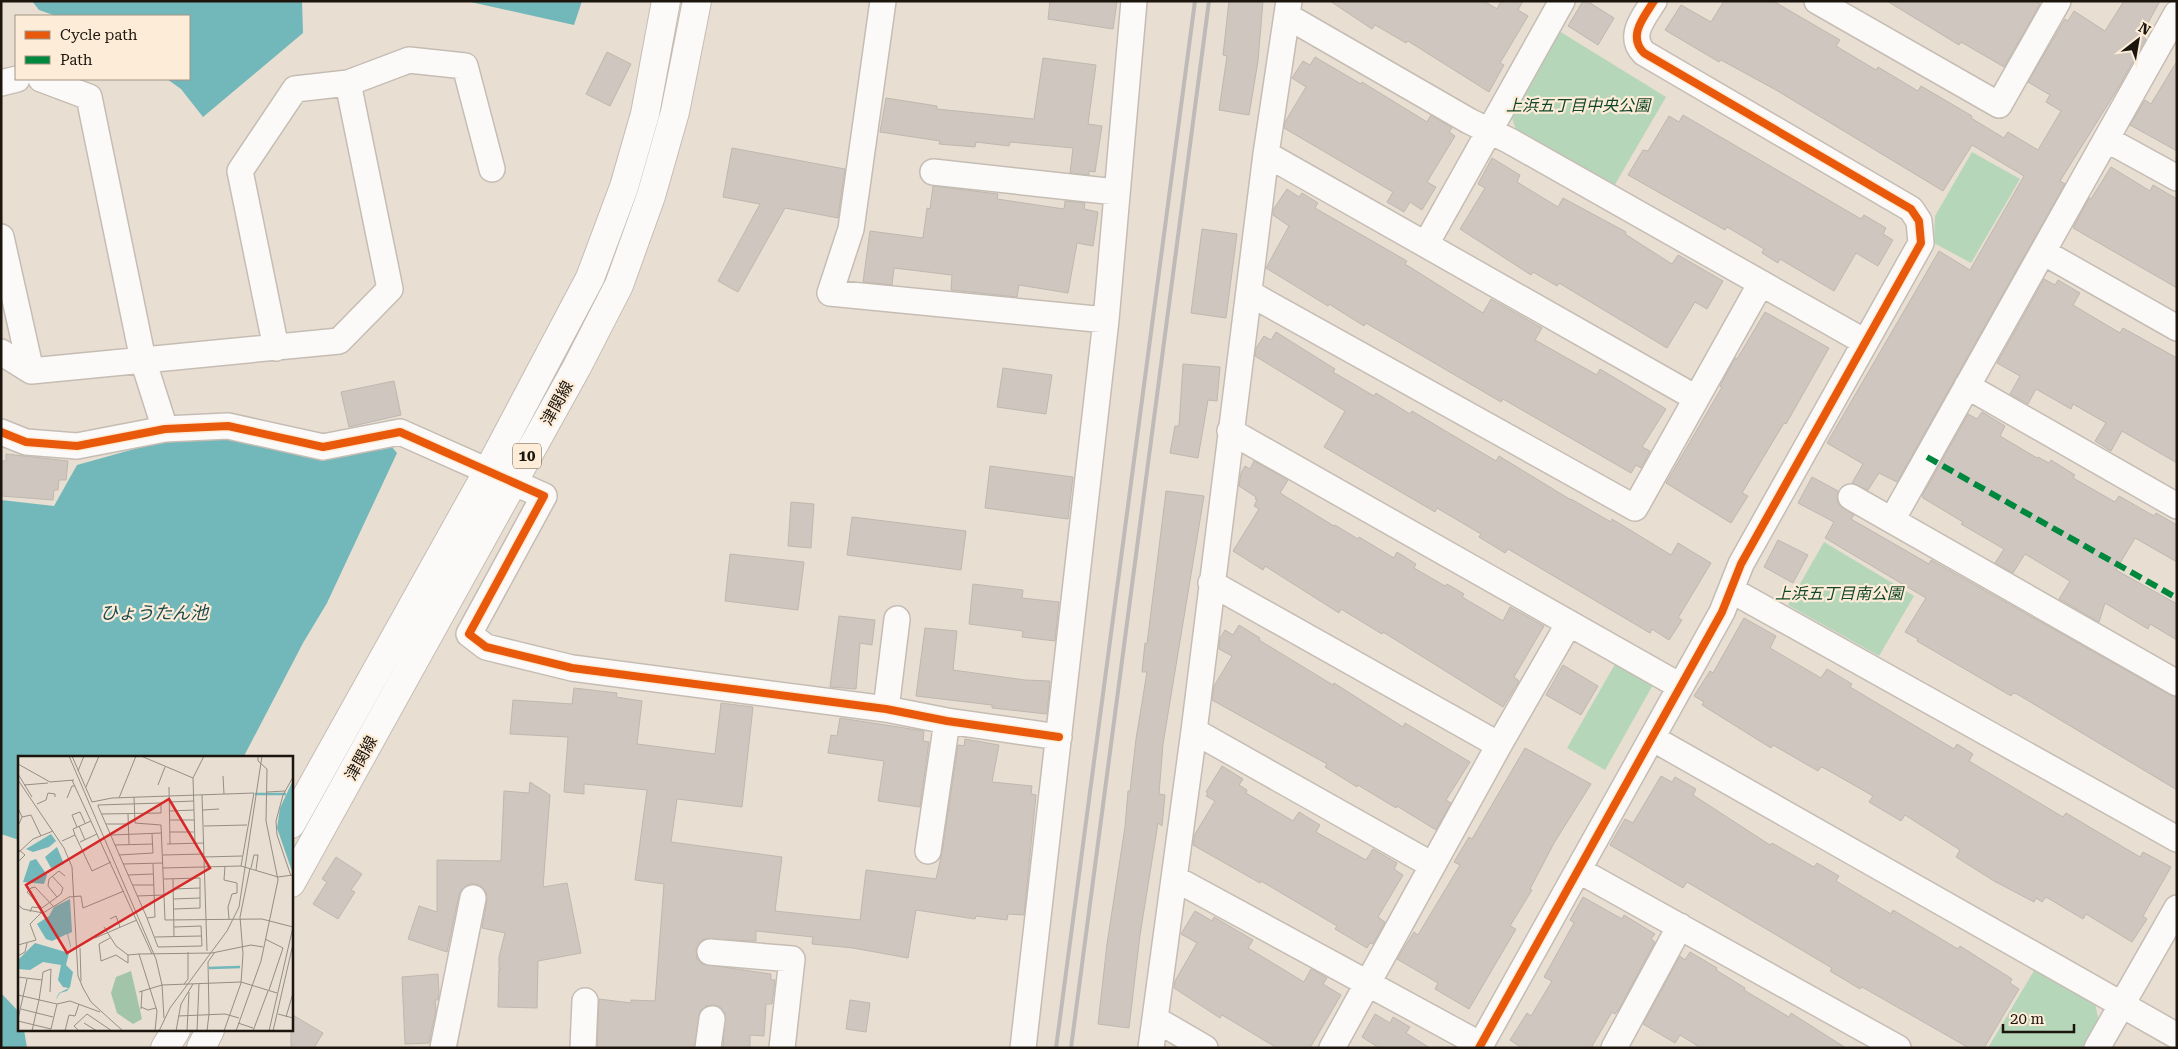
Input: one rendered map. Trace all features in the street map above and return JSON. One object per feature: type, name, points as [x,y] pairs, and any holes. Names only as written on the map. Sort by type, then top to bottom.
[{"type":"main road","name":"津関線","points":[[292,822],[488,471],[590,278],[624,187],[645,114],[666,1]]},
{"type":"main road","name":"津関線","points":[[292,881],[577,367],[619,285],[651,196],[675,112],[697,1]]},
{"type":"main road","points":[[165,1048],[175,1032]]},
{"type":"main road","points":[[200,1048],[209,1032]]},
{"type":"street","points":[[882,1],[851,229],[830,293],[1106,320]]},
{"type":"street","points":[[1023,1048],[1106,320],[1134,1]]},
{"type":"street","points":[[1174,878],[1484,1045],[1578,870],[1722,612],[1741,564],[1921,243],[1921,229],[1915,214],[1903,204],[1644,53],[1637,41],[1637,31],[1654,1]]},
{"type":"street","points":[[1817,1],[1999,104],[2058,1]]},
{"type":"street","points":[[1426,244],[1490,131],[1555,4]]},
{"type":"street","points":[[1152,1048],[1266,154],[1288,8],[1469,121],[1490,131],[1865,342]]},
{"type":"street","points":[[1892,520],[2106,139],[2169,45],[2177,13]]},
{"type":"street","points":[[276,348],[240,171],[295,89],[348,83],[409,60],[465,66],[492,169]]},
{"type":"street","points":[[1,82],[15,79]]},
{"type":"street","points":[[44,80],[89,97],[143,360],[165,429]]},
{"type":"street","points":[[1,352],[30,371],[339,341],[390,289],[348,83]]},
{"type":"street","points":[[2106,139],[2177,178]]},
{"type":"street","points":[[1266,154],[1696,398]]},
{"type":"street","points":[[934,172],[1116,192]]},
{"type":"street","points":[[1,237],[30,371]]},
{"type":"street","points":[[2043,252],[2177,328]]},
{"type":"street","points":[[1249,293],[1635,508],[1761,283]]},
{"type":"street","points":[[1967,386],[2177,506]]},
{"type":"street","points":[[1,432],[26,442],[77,446],[165,429],[228,426],[323,447],[400,432],[544,496],[469,634],[486,647],[572,668],[886,709],[947,721],[1059,737]]},
{"type":"street","points":[[1230,431],[1680,686]]},
{"type":"street","points":[[1851,497],[2174,674]]},
{"type":"street","points":[[1211,582],[1499,745]]},
{"type":"street","points":[[1731,590],[2177,839]]},
{"type":"street","points":[[886,709],[897,619]]},
{"type":"street","points":[[1332,1048],[1499,745],[1569,624]]},
{"type":"street","points":[[928,850],[947,721]]},
{"type":"street","points":[[1194,730],[1432,865]]},
{"type":"street","points":[[1652,738],[2177,1036]]},
{"type":"street","points":[[1578,870],[1898,1048]]},
{"type":"street","points":[[444,1048],[473,898]]},
{"type":"street","points":[[2097,1048],[2120,1004],[2177,908]]},
{"type":"street","points":[[1623,1045],[1680,926]]},
{"type":"street","points":[[710,952],[792,959],[782,1048]]},
{"type":"street","points":[[583,1048],[585,1001]]},
{"type":"street","points":[[708,1048],[712,1019]]},
{"type":"street","points":[[1155,1019],[1205,1048]]},
{"type":"green space","name":"上浜五丁目中央公園","points":[[1559,31],[1666,97],[1614,186],[1516,130],[1511,115]]},
{"type":"green space","points":[[1972,152],[2020,179],[1971,263],[1934,243],[1935,216]]},
{"type":"green space","name":"上浜五丁目南公園","points":[[1824,542],[1914,596],[1879,656],[1788,605]]},
{"type":"green space","points":[[1618,659],[1654,683],[1605,770],[1567,748]]},
{"type":"green space","points":[[2035,969],[2095,1003],[2099,1023],[2084,1048],[1988,1048]]},
{"type":"water","points":[[32,1],[302,1],[303,33],[203,117],[181,89],[168,80],[190,80],[190,15],[53,15],[39,10]]},
{"type":"water","points":[[466,1],[582,1],[574,25]]},
{"type":"water","name":"ひょうたん池","points":[[220,438],[290,453],[323,456],[391,446],[397,453],[327,603],[303,643],[244,756],[18,756],[18,840],[1,834],[1,500],[54,506],[77,465],[163,441]]},
{"type":"water","points":[[1,993],[18,1011],[18,1032],[24,1032],[27,1048],[1,1048]]},
{"type":"building","points":[[1050,1],[1117,1],[1113,29],[1048,19]]},
{"type":"building","points":[[1229,1],[1263,1],[1258,61],[1249,115],[1219,110],[1227,56],[1223,55]]},
{"type":"building","points":[[1330,1],[1484,1],[1497,9],[1501,1],[1523,1],[1518,10],[1528,16],[1500,63],[1504,65],[1489,92],[1408,41],[1406,43],[1375,25],[1372,29]]},
{"type":"building","points":[[1583,1],[1587,1],[1614,18],[1598,45],[1568,26]]},
{"type":"building","points":[[1724,1],[1773,1],[1840,40],[1836,46],[1876,70],[1878,67],[1918,91],[1921,86],[1972,116],[1971,118],[2004,138],[2008,132],[2038,150],[2061,111],[2046,102],[2050,95],[2028,82],[2065,19],[2068,21],[2074,11],[2105,31],[2124,1],[2160,1],[2143,32],[2148,35],[2120,85],[2060,181],[2065,184],[1897,482],[1879,473],[1868,490],[1852,483],[1863,464],[1827,443],[1939,251],[1970,270],[2024,176],[1972,145],[1943,191],[1776,90],[1721,60],[1719,62],[1665,30],[1681,5],[1711,22]]},
{"type":"building","points":[[1887,1],[2036,1],[2040,4],[2004,67],[1961,42],[1959,45]]},
{"type":"building","points":[[607,52],[631,64],[610,106],[586,94]]},
{"type":"building","points":[[1315,57],[1361,84],[1362,82],[1427,122],[1431,115],[1452,128],[1449,132],[1455,136],[1427,182],[1436,187],[1422,210],[1410,202],[1404,212],[1387,202],[1393,192],[1284,128],[1285,122],[1306,87],[1292,78],[1303,61],[1310,65]]},
{"type":"building","points":[[1043,58],[1096,65],[1088,124],[1102,126],[1095,172],[1089,171],[1089,175],[1070,173],[1073,148],[1010,142],[1009,146],[976,142],[975,147],[939,144],[940,141],[880,132],[886,98],[937,106],[937,109],[1034,119]]},
{"type":"building","points":[[2177,61],[2177,151],[2130,125],[2145,100],[2151,104]]},
{"type":"building","points":[[1683,115],[1861,219],[1864,215],[1886,228],[1883,234],[1893,240],[1878,266],[1856,253],[1834,291],[1780,259],[1778,263],[1762,253],[1764,249],[1727,227],[1725,230],[1628,175],[1643,150],[1648,151],[1669,116],[1679,122]]},
{"type":"building","points":[[732,148],[845,169],[838,218],[785,208],[738,292],[718,281],[760,204],[723,197]]},
{"type":"building","points":[[1492,158],[1520,175],[1517,182],[1558,207],[1563,198],[1626,232],[1625,234],[1672,264],[1678,255],[1723,281],[1707,309],[1695,302],[1667,348],[1559,283],[1557,286],[1533,272],[1531,275],[1460,229],[1485,188],[1478,184]]},
{"type":"building","points":[[2111,167],[2150,191],[2153,185],[2177,199],[2177,288],[2073,228],[2089,198],[2091,199]]},
{"type":"building","points":[[933,186],[998,194],[997,199],[1064,209],[1065,201],[1085,203],[1084,209],[1098,212],[1093,246],[1077,243],[1068,293],[1019,285],[1017,297],[951,290],[952,275],[894,268],[892,285],[863,282],[870,231],[923,238],[927,208],[930,209]]},
{"type":"building","points":[[1287,189],[1299,197],[1302,193],[1318,203],[1315,208],[1407,261],[1405,264],[1483,313],[1491,299],[1542,328],[1535,340],[1597,375],[1600,369],[1666,409],[1642,447],[1650,451],[1641,468],[1636,465],[1631,473],[1503,399],[1501,402],[1366,323],[1364,326],[1329,304],[1328,306],[1266,268],[1289,226],[1273,215],[1273,210]]},
{"type":"building","points":[[1202,229],[1237,234],[1226,318],[1191,313]]},
{"type":"building","points":[[2044,279],[2055,285],[2058,280],[2080,293],[2073,305],[2120,333],[2123,328],[2177,358],[2177,463],[2122,431],[2111,451],[2095,441],[2106,423],[2073,404],[2071,409],[2036,389],[2028,404],[2010,394],[2020,376],[1997,363]]},
{"type":"building","points":[[1765,312],[1829,348],[1786,424],[1784,423],[1742,493],[1748,496],[1731,523],[1666,483],[1722,387],[1720,386],[1735,358],[1737,359]]},
{"type":"building","points":[[1276,332],[1335,369],[1333,372],[1374,396],[1376,393],[1410,414],[1412,411],[1496,461],[1499,456],[1571,500],[1611,522],[1612,519],[1671,555],[1678,543],[1711,563],[1678,618],[1682,620],[1669,640],[1652,629],[1650,633],[1508,549],[1505,553],[1479,537],[1481,534],[1437,508],[1435,512],[1324,447],[1345,411],[1255,356],[1256,348],[1264,336],[1271,340]]},
{"type":"building","points":[[1183,364],[1220,367],[1217,401],[1208,400],[1198,458],[1170,453],[1175,426],[1179,426]]},
{"type":"building","points":[[1003,368],[1052,375],[1046,414],[997,407]]},
{"type":"building","points":[[394,381],[401,415],[349,427],[341,392]]},
{"type":"building","points":[[1982,412],[2005,426],[2000,436],[2037,458],[2049,463],[2051,460],[2075,475],[2073,478],[2115,502],[2119,496],[2154,516],[2156,513],[2177,525],[2177,562],[2135,538],[2116,570],[2177,604],[2177,640],[2150,624],[2148,629],[2105,603],[2099,622],[2059,599],[2070,581],[2025,554],[2013,573],[1995,563],[2004,549],[1961,524],[1963,522],[1923,498],[1922,496],[1968,414],[1977,419]]},
{"type":"building","points":[[6,454],[68,461],[66,480],[59,480],[58,490],[54,490],[53,500],[1,496],[1,461],[6,461]]},
{"type":"building","points":[[1254,461],[1288,480],[1280,493],[1334,526],[1358,539],[1359,537],[1394,558],[1397,552],[1416,564],[1414,568],[1445,586],[1447,584],[1464,594],[1462,597],[1503,621],[1510,607],[1544,626],[1514,677],[1519,681],[1503,707],[1383,632],[1382,634],[1341,609],[1339,613],[1265,566],[1263,570],[1233,551],[1259,509],[1254,506],[1257,500],[1255,499],[1256,497],[1239,486],[1241,473],[1245,466],[1250,469]]},
{"type":"building","points":[[990,466],[1073,477],[1068,519],[985,508]]},
{"type":"building","points":[[1812,477],[1838,491],[1838,504],[1854,515],[1851,519],[1929,564],[1931,560],[2170,695],[2177,697],[2177,790],[2017,694],[2013,693],[2011,696],[1917,641],[1918,639],[1905,632],[1926,598],[1825,538],[1834,522],[1798,503]]},
{"type":"building","points":[[1166,491],[1204,496],[1163,744],[1159,794],[1165,795],[1162,826],[1158,823],[1140,935],[1129,1028],[1098,1024],[1107,944],[1125,827],[1128,791],[1130,791],[1147,672],[1142,672],[1145,643],[1147,644]]},
{"type":"building","points":[[791,502],[814,504],[811,548],[788,546]]},
{"type":"building","points":[[852,517],[966,531],[961,570],[847,555]]},
{"type":"building","points":[[1778,540],[1808,555],[1793,583],[1764,567]]},
{"type":"building","points":[[730,554],[804,562],[798,610],[725,601]]},
{"type":"building","points":[[973,584],[1023,590],[1022,598],[1059,602],[1055,641],[1022,637],[1023,631],[969,624]]},
{"type":"building","points":[[839,616],[875,620],[872,645],[860,643],[856,689],[830,687]]},
{"type":"building","points":[[1744,618],[1776,636],[1770,648],[1821,678],[1827,669],[1852,684],[1850,687],[1954,749],[1957,744],[1973,754],[1969,761],[2063,817],[2066,813],[2140,857],[2143,852],[2171,867],[2143,916],[2147,919],[2132,942],[2086,914],[2083,919],[2046,897],[2042,902],[2036,898],[2034,902],[1994,881],[1956,857],[1960,850],[1905,815],[1901,821],[1869,802],[1873,796],[1824,768],[1821,767],[1818,771],[1773,745],[1771,748],[1702,705],[1704,702],[1694,696],[1710,671],[1713,673]]},
{"type":"building","points":[[1239,625],[1260,638],[1259,640],[1333,685],[1334,683],[1403,727],[1405,723],[1470,762],[1446,800],[1451,803],[1436,830],[1397,806],[1396,808],[1358,785],[1357,787],[1325,767],[1327,764],[1212,700],[1214,686],[1232,656],[1219,649],[1220,638],[1225,630],[1233,635]]},
{"type":"building","points":[[925,628],[957,631],[953,670],[1025,680],[1050,681],[1047,714],[992,708],[992,705],[916,696]]},
{"type":"building","points":[[1563,665],[1598,686],[1581,715],[1546,695]]},
{"type":"building","points":[[574,688],[617,693],[616,697],[642,701],[637,744],[715,754],[721,703],[753,707],[742,807],[677,799],[671,842],[782,857],[775,911],[860,920],[866,870],[936,879],[942,853],[958,745],[964,746],[965,739],[999,745],[992,782],[1032,786],[1031,794],[1036,795],[1024,915],[1008,914],[1007,920],[976,916],[975,919],[916,910],[908,958],[853,948],[812,944],[813,937],[756,931],[756,941],[704,939],[699,943],[696,951],[697,959],[702,964],[771,974],[771,980],[775,980],[772,1004],[766,1004],[764,1036],[750,1035],[750,1048],[723,1048],[725,1014],[720,1007],[713,1005],[706,1006],[700,1011],[694,1048],[597,1048],[599,999],[631,1003],[631,1000],[655,1001],[664,884],[635,880],[647,790],[584,784],[584,794],[564,792],[568,737],[510,734],[513,700],[572,704]]},
{"type":"building","points":[[840,718],[924,731],[923,741],[929,742],[920,807],[878,801],[884,761],[828,753],[831,735],[837,736]]},
{"type":"building","points":[[1525,748],[1591,784],[1554,843],[1530,889],[1532,890],[1510,926],[1516,929],[1469,1009],[1435,989],[1438,983],[1397,959],[1414,932],[1418,935],[1460,865],[1454,862],[1469,837],[1472,839]]},
{"type":"building","points":[[1222,766],[1243,779],[1239,785],[1247,790],[1246,793],[1293,821],[1299,812],[1320,825],[1316,832],[1366,860],[1373,849],[1397,863],[1394,869],[1403,875],[1378,917],[1385,922],[1373,944],[1370,943],[1367,948],[1335,929],[1337,926],[1261,881],[1260,883],[1193,845],[1195,834],[1215,801],[1206,796],[1208,793],[1206,792]]},
{"type":"building","points":[[1661,776],[1672,782],[1675,777],[1696,789],[1693,795],[1770,845],[1772,843],[1814,867],[1817,863],[1839,876],[1836,881],[1891,914],[1893,910],[1958,949],[1960,946],[2012,979],[2010,983],[2019,989],[1984,1048],[1969,1048],[1862,987],[1860,989],[1830,971],[1832,968],[1687,882],[1683,888],[1610,845],[1625,819],[1633,823]]},
{"type":"building","points":[[530,782],[550,795],[543,887],[567,883],[581,953],[538,961],[537,1008],[498,1007],[499,969],[501,969],[499,968],[499,957],[505,933],[482,928],[487,900],[486,893],[482,887],[476,884],[469,884],[462,889],[459,895],[447,952],[408,939],[419,906],[437,912],[437,860],[501,861],[504,791],[529,793]]},
{"type":"building","points":[[336,857],[362,874],[351,890],[355,892],[338,919],[313,904],[327,882],[322,879]]},
{"type":"building","points":[[1583,897],[1622,919],[1624,915],[1655,934],[1651,939],[1655,942],[1619,1009],[1615,1014],[1612,1012],[1591,1048],[1522,1048],[1510,1040],[1527,1013],[1531,1016],[1552,981],[1544,977],[1574,923],[1570,920]]},
{"type":"building","points":[[1195,911],[1212,921],[1214,917],[1253,940],[1248,948],[1304,982],[1311,969],[1327,978],[1323,984],[1341,995],[1310,1048],[1277,1048],[1222,1015],[1220,1018],[1174,988],[1175,981],[1197,943],[1181,934]]},
{"type":"building","points":[[1690,952],[1717,968],[1716,970],[1745,988],[1744,990],[1789,1017],[1791,1013],[1846,1048],[1701,1048],[1680,1035],[1675,1043],[1643,1024],[1680,956],[1685,960]]},
{"type":"building","points":[[438,974],[439,993],[438,1000],[435,1000],[436,1010],[429,1043],[405,1044],[402,977]]},
{"type":"building","points":[[850,1000],[870,1003],[866,1032],[846,1029]]},
{"type":"building","points":[[1375,1014],[1390,1023],[1393,1017],[1410,1027],[1406,1033],[1430,1048],[1379,1048],[1362,1037]]},
{"type":"building","points":[[292,1015],[323,1033],[314,1048],[291,1048]]},
{"type":"railway","points":[[1056,1048],[1195,1]]},
{"type":"railway","points":[[1071,1048],[1209,1]]},
{"type":"marked path","points":[[1927,457],[2177,598]]},
{"type":"cycle path","points":[[1479,1048],[1722,612],[1741,564],[1921,243],[1919,221],[1911,209],[1644,53],[1639,47],[1637,33],[1642,20],[1654,1]]},
{"type":"cycle path","points":[[1,432],[26,442],[77,446],[165,429],[228,426],[323,447],[400,432],[544,496],[469,634],[486,647],[572,668],[886,709],[947,721],[1059,737]]}]
